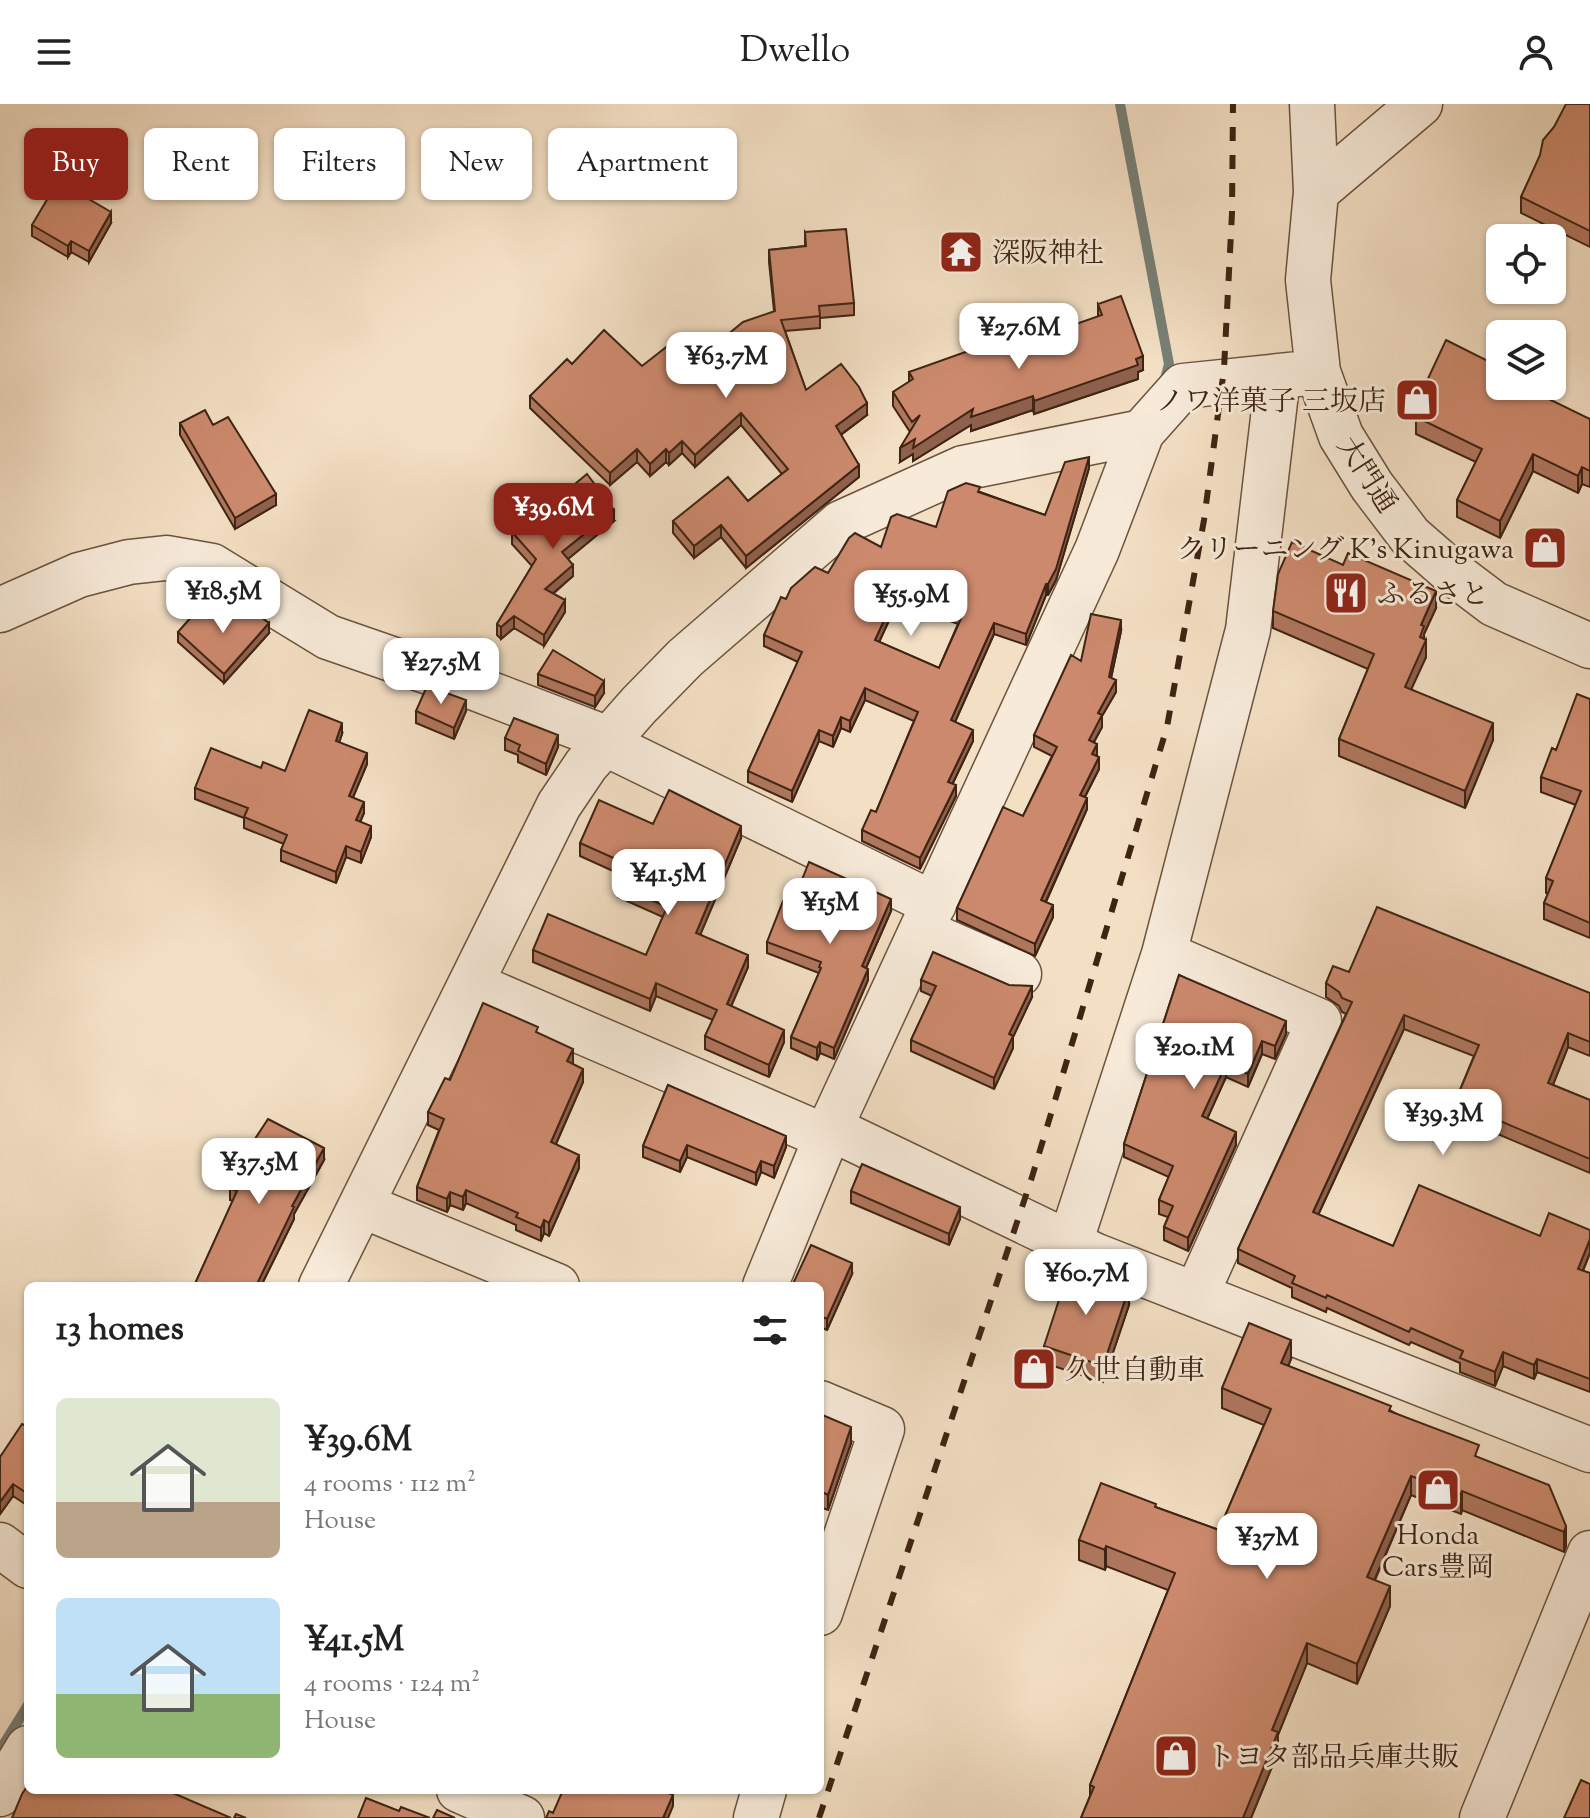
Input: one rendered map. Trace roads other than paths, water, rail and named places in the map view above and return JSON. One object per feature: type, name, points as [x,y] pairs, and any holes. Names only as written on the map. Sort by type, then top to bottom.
[{"type":"street","name":"大門通","points":[[1312,104],[1316,192],[1298,374],[1372,486],[1410,536],[1494,604],[1590,646]]},
{"type":"street","points":[[1316,192],[1420,104]]},
{"type":"street","points":[[767,1282],[828,1132],[1097,550],[1142,432],[1183,386],[1298,374],[1248,630],[1164,954],[1070,1243]]},
{"type":"street","points":[[323,1282],[559,805],[586,765],[639,705],[685,658],[841,523],[963,468],[1142,432]]},
{"type":"street","points":[[0,610],[79,575],[129,562],[166,558],[212,566],[328,637],[475,688],[608,742],[927,917],[1019,974]]},
{"type":"street","points":[[1164,954],[1319,1021],[1196,1295]]},
{"type":"street","points":[[471,984],[828,1132],[1070,1243],[1590,1450]]},
{"type":"street","points":[[361,1205],[547,1282]]},
{"type":"street","points":[[824,1405],[882,1429],[824,1601]]},
{"type":"street","points":[[0,1545],[24,1563]]},
{"type":"street","points":[[1482,1818],[1590,1553]]},
{"type":"street","points":[[468,1794],[522,1818]]},
{"type":"street","points":[[529,1818],[540,1794]]},
{"type":"street","points":[[756,1818],[763,1794]]},
{"type":"waterway","points":[[1120,104],[1169,364],[1164,383]]},
{"type":"waterway","points":[[0,1750],[24,1711]]},
{"type":"railway","points":[[819,1818],[1032,1177],[1167,727],[1204,520],[1224,369],[1232,213],[1233,104]]},
{"type":"place","name":"深阪神社","points":[[961,252]]},
{"type":"place","name":"ノワ洋菓子 三坂店","points":[[1417,400]]},
{"type":"place","name":"クリーニング K's Kinugawa","points":[[1545,548]]},
{"type":"place","name":"ふるさと","points":[[1346,593]]},
{"type":"place","name":"久世自動車","points":[[1034,1369]]},
{"type":"place","name":"Honda Cars豊岡","points":[[1438,1490]]},
{"type":"place","name":"トヨタ部品兵庫共販","points":[[1176,1756]]}]
